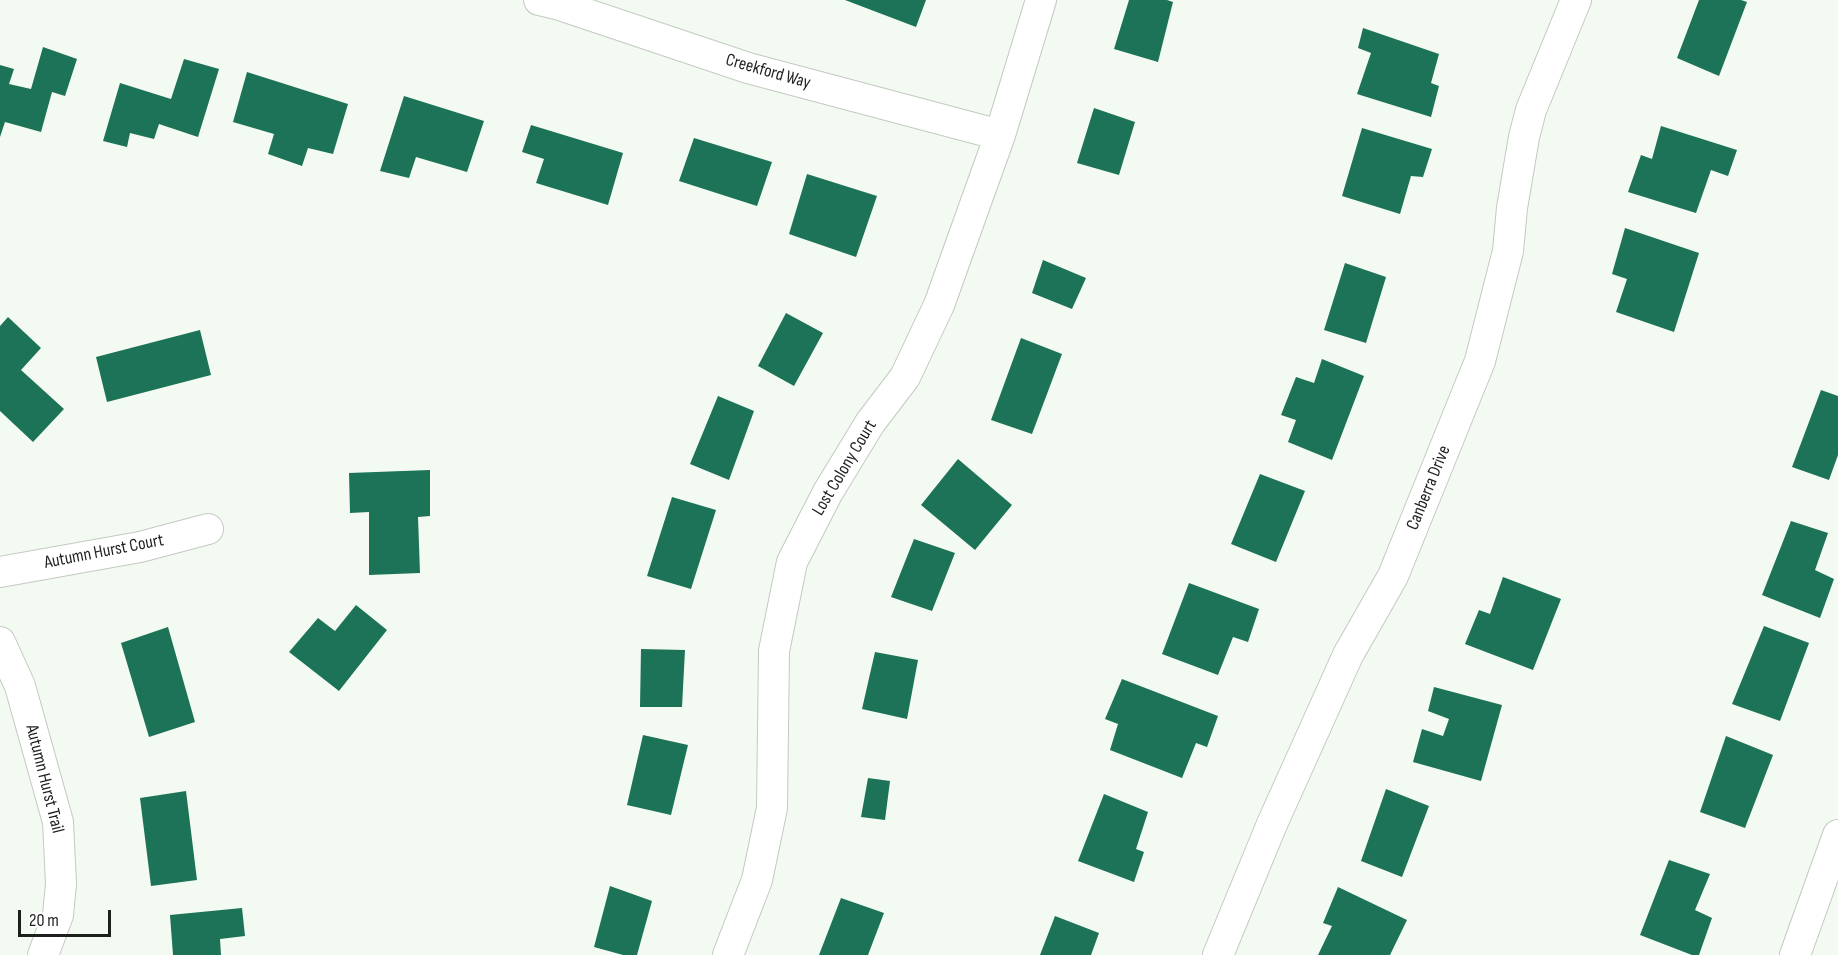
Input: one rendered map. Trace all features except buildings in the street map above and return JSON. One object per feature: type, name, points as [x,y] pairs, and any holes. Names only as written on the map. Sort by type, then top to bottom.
[{"type":"street","name":"Creekford Way","points":[[539,0],[748,68],[1000,135]]},
{"type":"street","name":"Lost Colony Court","points":[[728,955],[757,880],[772,808],[774,651],[792,562],[828,492],[870,423],[905,377],[939,305],[1000,135],[1041,0]]},
{"type":"street","name":"Canberra Drive","points":[[1218,955],[1272,824],[1348,655],[1393,576],[1480,361],[1508,251],[1512,208],[1524,137],[1532,110],[1576,0]]},
{"type":"street","name":"Autumn Hurst Court","points":[[0,572],[140,547],[208,529]]},
{"type":"street","name":"Autumn Hurst Trail","points":[[0,642],[20,686],[58,822],[61,884],[58,915],[43,955]]},
{"type":"street","points":[[1795,955],[1838,835]]}]
